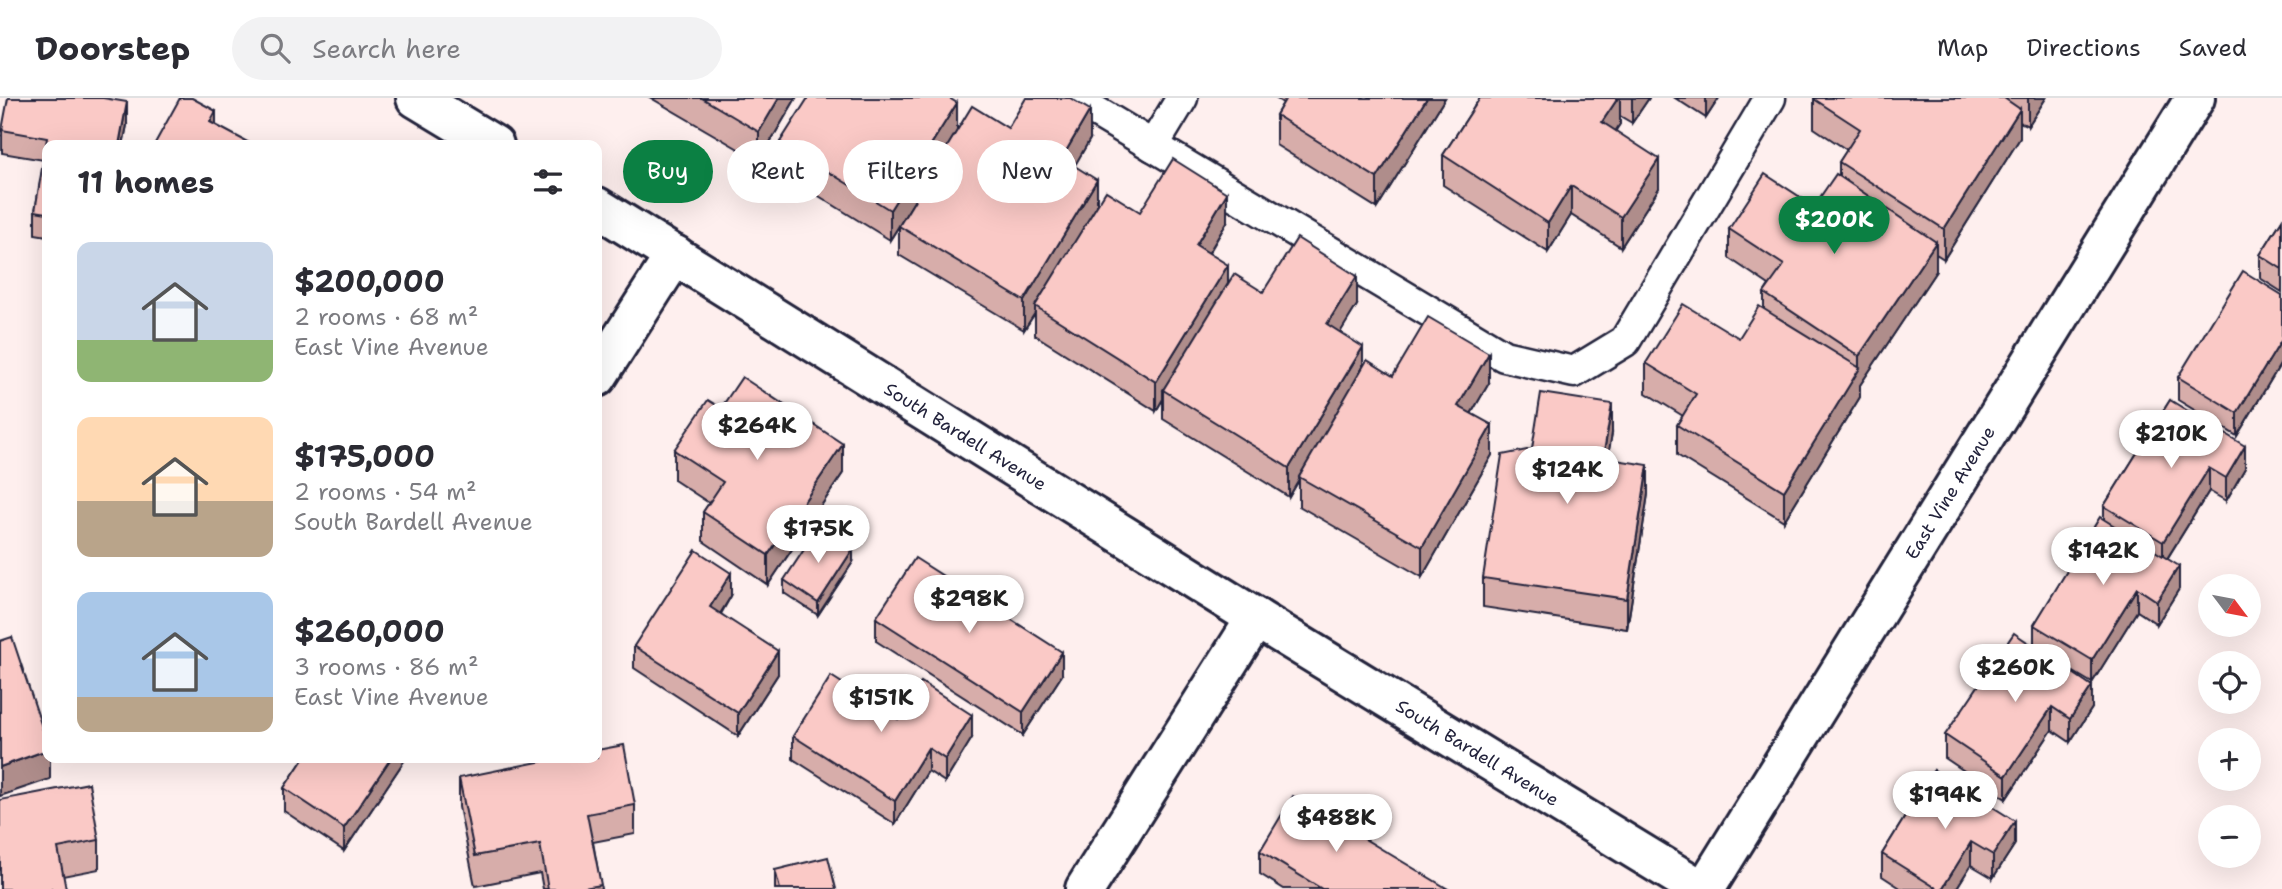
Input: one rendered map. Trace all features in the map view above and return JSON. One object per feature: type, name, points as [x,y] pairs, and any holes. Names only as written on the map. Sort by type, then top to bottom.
[{"type":"street","points":[[416,98],[486,140]]},
{"type":"street","name":"East Vine Avenue","points":[[1703,889],[2195,98]]},
{"type":"street","name":"South Bardell Avenue","points":[[602,210],[1256,618],[1703,889]]},
{"type":"street","points":[[602,369],[675,254]]},
{"type":"street","points":[[1085,889],[1256,618]]},
{"type":"lane","points":[[1073,98],[1504,356],[1574,372],[1625,341],[1770,98]]},
{"type":"lane","points":[[1153,146],[1182,98]]},
{"type":"building","points":[[8,98],[103,98],[127,102],[120,140],[47,140],[2,130]]},
{"type":"building","points":[[180,98],[192,98],[216,111],[210,122],[244,140],[157,140]]},
{"type":"building","points":[[702,98],[779,98],[759,132]]},
{"type":"building","points":[[808,98],[949,98],[957,103],[934,140],[843,140],[843,181],[829,172],[829,140],[781,140]]},
{"type":"building","points":[[1026,98],[1070,98],[1090,110],[1072,140],[977,140],[977,203],[1077,203],[1077,167],[1097,180],[1024,301],[899,226],[913,203],[963,203],[963,140],[951,140],[972,106],[1008,128]]},
{"type":"building","points":[[1286,98],[1427,98],[1377,178],[1276,115]]},
{"type":"building","points":[[1480,98],[1618,98],[1602,122],[1659,159],[1621,217],[1571,186],[1548,223],[1443,155]]},
{"type":"building","points":[[1814,98],[2004,98],[2020,109],[1944,229],[1839,162],[1860,129]]},
{"type":"building","points":[[1173,159],[1227,193],[1196,245],[1228,265],[1156,382],[1035,306],[1106,191],[1140,212]]},
{"type":"building","points":[[42,168],[42,212],[35,211]]},
{"type":"building","points":[[1765,174],[1814,206],[1836,174],[1936,242],[1859,356],[1764,293],[1784,265],[1729,229]]},
{"type":"building","points":[[879,203],[894,203],[890,210]]},
{"type":"building","points":[[2282,220],[2282,269],[2260,255]]},
{"type":"building","points":[[1297,238],[1357,276],[1327,324],[1363,347],[1289,468],[1163,390],[1234,274],[1263,292]]},
{"type":"building","points":[[2243,271],[2282,295],[2282,341],[2237,413],[2178,377]]},
{"type":"building","points":[[1683,304],[1739,338],[1759,306],[1860,368],[1784,491],[1677,425],[1696,394],[1646,363]]},
{"type":"building","points":[[1428,317],[1489,353],[1458,406],[1492,425],[1422,547],[1299,477],[1367,360],[1393,376]]},
{"type":"building","points":[[742,377],[843,444],[768,555],[703,512],[723,482],[674,450],[708,400],[721,408]]},
{"type":"building","points":[[1541,393],[1612,404],[1603,458],[1648,465],[1627,599],[1483,578],[1502,455],[1532,449]]},
{"type":"building","points":[[2170,400],[2245,446],[2226,478],[2209,468],[2163,542],[2104,506]]},
{"type":"building","points":[[2100,517],[2179,566],[2157,601],[2137,588],[2092,660],[2034,625]]},
{"type":"building","points":[[819,527],[853,549],[818,603],[784,580]]},
{"type":"building","points":[[696,550],[731,573],[710,607],[778,651],[738,713],[634,646]]},
{"type":"building","points":[[915,558],[1062,652],[1023,712],[876,618]]},
{"type":"building","points":[[2014,633],[2092,686],[2070,719],[2052,707],[2006,776],[1945,735]]},
{"type":"building","points":[[12,637],[42,727],[42,752],[0,767],[0,641]]},
{"type":"building","points":[[831,676],[898,719],[921,682],[972,715],[945,759],[928,748],[895,801],[793,736]]},
{"type":"building","points":[[624,745],[635,805],[587,814],[601,885],[578,889],[548,889],[540,844],[475,856],[459,778],[533,763],[602,763],[602,749]]},
{"type":"building","points":[[301,763],[388,763],[344,828],[284,788]]},
{"type":"building","points":[[1934,770],[2015,821],[1993,855],[1971,842],[1942,889],[1882,854]]},
{"type":"building","points":[[89,783],[99,840],[58,848],[66,889],[0,889],[0,800]]},
{"type":"building","points":[[1293,796],[1448,889],[1322,889],[1260,851]]},
{"type":"building","points":[[828,857],[836,889],[780,889],[775,870]]}]
